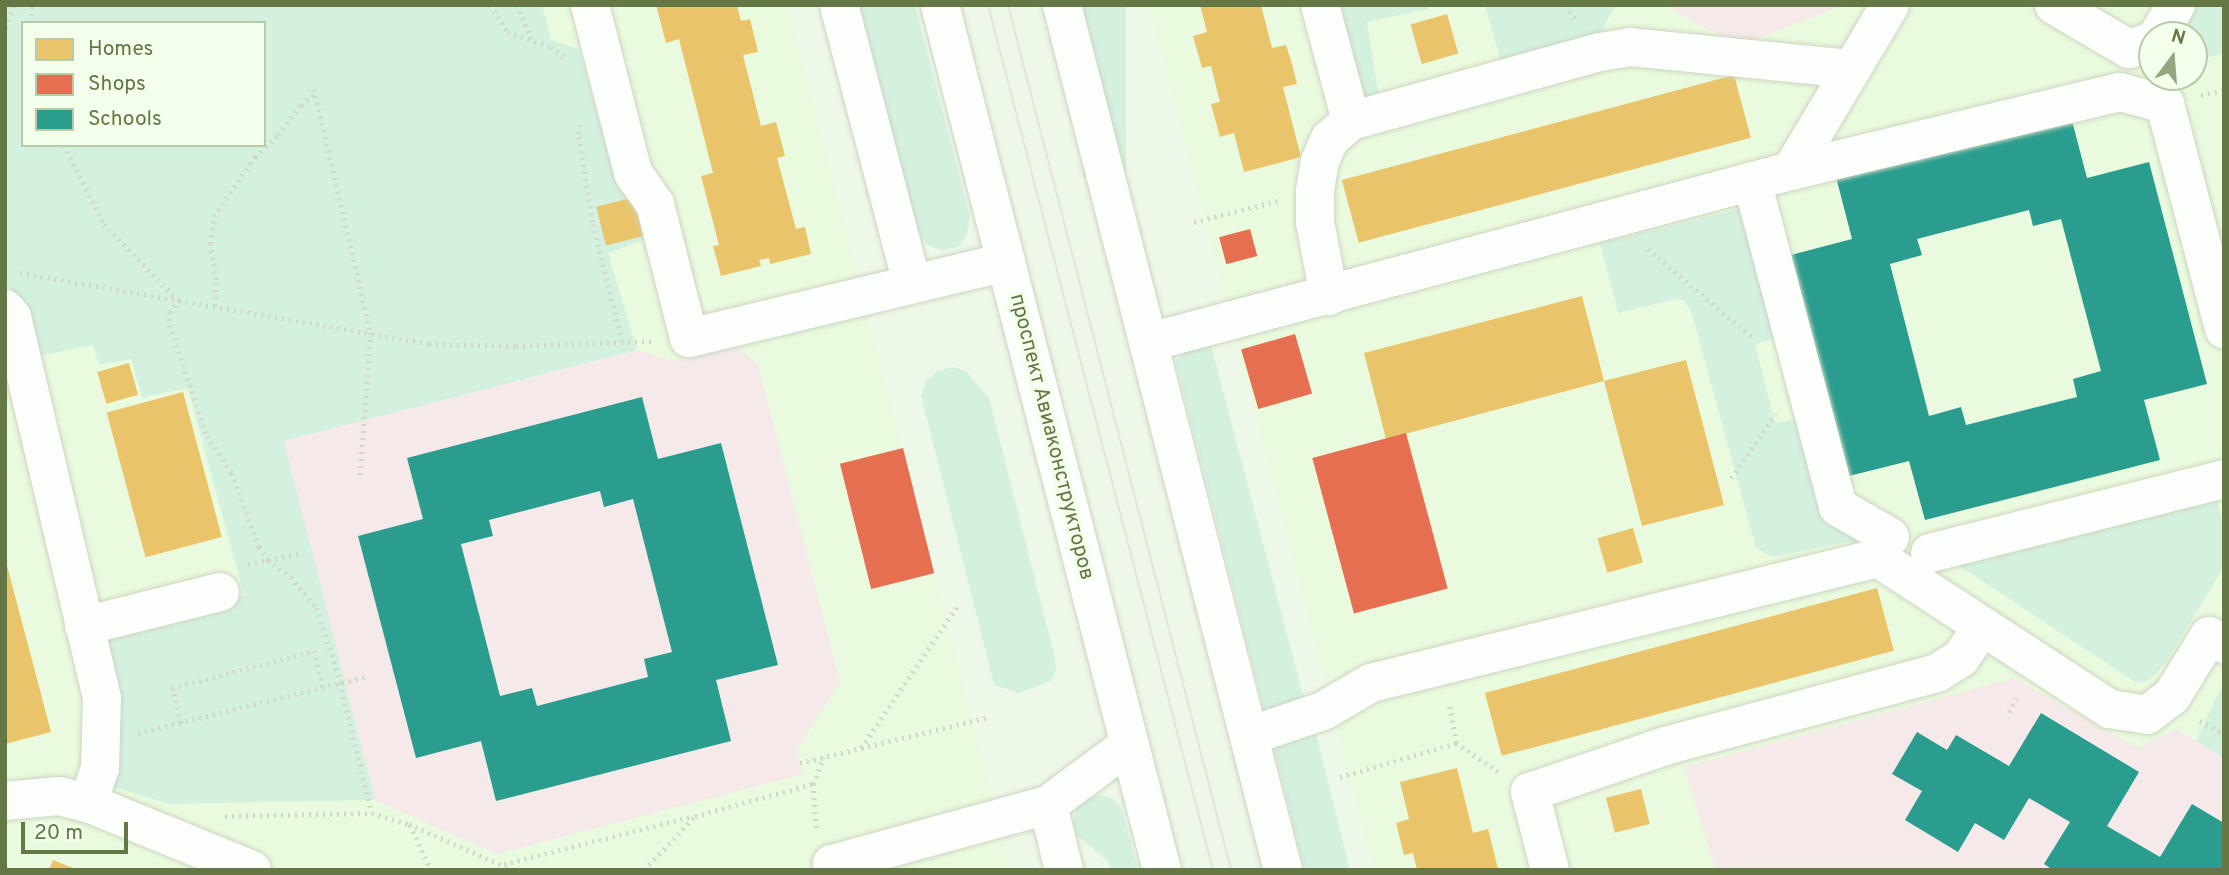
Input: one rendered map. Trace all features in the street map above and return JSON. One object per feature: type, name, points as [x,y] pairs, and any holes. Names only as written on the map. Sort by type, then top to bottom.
[{"type":"street","points":[[590,5],[633,173],[655,204],[689,338],[1006,262]]},
{"type":"street","points":[[839,5],[912,284]]},
{"type":"street","name":"проспект Авиаконструкторов","points":[[940,5],[1162,870]]},
{"type":"street","points":[[1062,5],[1283,870]]},
{"type":"street","points":[[1320,5],[1351,121]]},
{"type":"street","points":[[1791,171],[1890,5]]},
{"type":"street","points":[[2054,5],[2138,38]]},
{"type":"street","points":[[2163,21],[2176,5]]},
{"type":"street","points":[[1329,296],[1315,222],[1315,191],[1320,161],[1330,139],[1351,121],[1605,44],[1851,69]]},
{"type":"street","points":[[2120,92],[2138,57]]},
{"type":"street","points":[[1150,342],[1752,181],[2120,92],[2165,104],[2224,329]]},
{"type":"street","points":[[1752,181],[1838,507],[1890,537]]},
{"type":"street","points":[[5,309],[12,317],[102,698],[103,738],[100,768],[88,803]]},
{"type":"street","points":[[1930,553],[2224,479]]},
{"type":"street","points":[[1249,736],[1323,711],[1371,683],[1443,663],[1878,558],[1981,628],[2110,709],[2147,715],[2172,696],[2219,630]]},
{"type":"street","points":[[84,626],[220,592]]},
{"type":"street","points":[[1550,870],[1530,792],[1665,746],[1937,673],[1961,657],[1981,628]]},
{"type":"street","points":[[825,868],[1048,806],[1130,744]]},
{"type":"street","points":[[5,801],[59,796],[88,803],[252,870]]},
{"type":"street","points":[[1048,806],[1064,870]]},
{"type":"path","points":[[5,27],[14,5]]},
{"type":"path","points":[[490,5],[508,32],[551,47],[569,60]]},
{"type":"path","points":[[517,5],[533,40]]},
{"type":"path","points":[[1558,5],[1570,11]]},
{"type":"path","points":[[266,146],[314,92],[370,333],[360,480]]},
{"type":"path","points":[[581,112],[579,137],[593,224],[623,343]]},
{"type":"path","points":[[65,147],[104,224],[179,300]]},
{"type":"path","points":[[215,306],[216,280],[210,244],[214,216],[255,157],[265,147]]},
{"type":"path","points":[[1194,222],[1315,191]]},
{"type":"path","points":[[1612,219],[1760,342]]},
{"type":"path","points":[[13,272],[429,344],[516,346],[689,338]]},
{"type":"path","points":[[179,300],[170,312],[170,325],[207,436],[232,473],[247,508],[254,536],[268,560],[291,577],[313,601],[327,632],[372,813]]},
{"type":"path","points":[[1731,478],[1774,418]]},
{"type":"path","points":[[248,564],[298,554]]},
{"type":"path","points":[[860,748],[959,604]]},
{"type":"path","points":[[181,723],[172,688],[314,652],[323,687]]},
{"type":"path","points":[[1443,663],[1456,743],[1530,792]]},
{"type":"path","points":[[103,738],[181,723],[365,677]]},
{"type":"path","points":[[800,763],[988,717]]},
{"type":"path","points":[[1340,777],[1456,743]]},
{"type":"path","points":[[824,757],[813,784],[820,848],[825,868]]},
{"type":"path","points":[[503,867],[813,784]]},
{"type":"path","points":[[164,835],[184,817],[372,813],[410,824],[513,870]]},
{"type":"path","points":[[644,870],[695,816]]},
{"type":"path","points":[[410,824],[431,870]]},
{"type":"shaded area","points":[[5,5],[788,5],[1011,870],[5,870]]},
{"type":"shaded area","points":[[5,5],[542,5],[551,40],[579,49],[617,186],[637,191],[650,238],[608,253],[637,350],[284,441],[375,800],[170,804],[113,787],[120,753],[120,699],[104,634],[244,595],[188,388],[142,398],[131,359],[99,365],[93,345],[40,356],[27,311],[5,281]]},
{"type":"shaded area","points":[[860,5],[915,5],[970,217],[967,234],[958,247],[942,250],[927,245],[917,228]]},
{"type":"shaded area","points":[[1083,5],[1126,5],[1126,178],[1083,178]]},
{"type":"shaded area","points":[[1149,5],[2224,5],[2224,870],[1374,870]]},
{"type":"shaded area","points":[[1327,5],[1427,5],[1428,9],[1367,22],[1380,104],[1357,109]]},
{"type":"shaded area","points":[[1485,5],[1616,5],[1591,49],[1504,73]]},
{"type":"shaded area","points":[[1665,5],[1870,5],[1836,8],[1737,46]]},
{"type":"shaded area","points":[[2185,5],[2224,5],[2224,54],[2208,57],[2208,21],[2175,21]]},
{"type":"shaded area","points":[[1744,208],[1778,338],[1755,344],[1775,423],[1799,419],[1871,537],[1772,557],[1756,548],[1692,314],[1685,301],[1676,299],[1618,313],[1600,243]]},
{"type":"shaded area","points":[[1210,341],[1305,703],[1265,713],[1176,362],[1186,347]]},
{"type":"shaded area","points":[[736,345],[758,365],[840,682],[796,751],[803,774],[497,854],[375,800],[283,441],[637,350],[670,361]]},
{"type":"shaded area","points":[[953,367],[966,371],[989,398],[1055,658],[1056,670],[1051,681],[1019,693],[994,685],[921,395],[926,381],[937,371]]},
{"type":"shaded area","points":[[2213,490],[2224,523],[2224,567],[2165,663],[2145,682],[2135,682],[1958,565]]},
{"type":"shaded area","points":[[2014,678],[2137,748],[2177,729],[2224,758],[2224,870],[1716,870],[1684,767]]},
{"type":"shaded area","points":[[2224,681],[2224,758],[2196,741]]},
{"type":"shaded area","points":[[1315,730],[1350,870],[1305,870],[1272,741]]},
{"type":"shaded area","points":[[1100,795],[1113,799],[1122,809],[1138,870],[1111,870],[1109,862],[1076,835],[1074,820],[1077,806],[1086,798]]},
{"type":"building: Homes","points":[[656,5],[737,5],[741,21],[750,19],[758,52],[743,55],[761,126],[776,122],[785,156],[777,158],[796,229],[805,227],[811,254],[770,264],[769,258],[759,260],[761,266],[721,276],[713,246],[719,245],[701,176],[713,173],[679,39],[666,43]]},
{"type":"building: Homes","points":[[1200,5],[1261,5],[1272,48],[1286,45],[1292,64],[1297,84],[1283,87],[1301,157],[1244,172],[1234,133],[1220,137],[1211,104],[1220,102],[1211,66],[1202,68],[1193,36],[1207,32]]},
{"type":"building: Homes","points":[[1447,14],[1458,53],[1422,64],[1410,24]]},
{"type":"building: Homes","points":[[1734,75],[1751,138],[1359,243],[1342,180]]},
{"type":"building: Homes","points":[[635,197],[645,236],[606,245],[596,207]]},
{"type":"building: Homes","points":[[1582,296],[1604,381],[1386,439],[1364,353]]},
{"type":"building: Homes","points":[[1686,360],[1724,505],[1642,526],[1604,381]]},
{"type":"building: Homes","points":[[129,363],[138,395],[106,404],[97,372]]},
{"type":"building: Homes","points":[[183,392],[222,537],[146,557],[107,412]]},
{"type":"building: Homes","points":[[1633,528],[1643,563],[1607,573],[1597,538]]},
{"type":"building: Homes","points":[[5,558],[51,732],[5,744]]},
{"type":"building: Homes","points":[[1877,588],[1894,651],[1502,756],[1485,693]]},
{"type":"building: Homes","points":[[1457,768],[1473,833],[1488,829],[1498,869],[1417,870],[1413,853],[1404,855],[1396,823],[1409,819],[1400,782]]},
{"type":"building: Homes","points":[[1641,789],[1650,824],[1615,833],[1606,798]]},
{"type":"building: Homes","points":[[53,860],[78,870],[49,870]]},
{"type":"building: Shops","points":[[1250,229],[1257,256],[1226,264],[1219,237]]},
{"type":"building: Shops","points":[[1295,334],[1312,394],[1258,409],[1241,349]]},
{"type":"building: Shops","points":[[1406,433],[1448,589],[1354,614],[1312,458]]},
{"type":"building: Shops","points":[[903,448],[934,573],[871,589],[840,464]]},
{"type":"building: Schools","points":[[2071,117],[2087,178],[2149,162],[2207,384],[2144,400],[2160,460],[1925,520],[1909,461],[1845,477],[1787,256],[1852,239],[1836,177]],"holes":[[[2029,210],[2033,226],[2061,219],[2101,371],[2073,379],[2077,397],[1966,425],[1961,407],[1929,416],[1890,264],[1922,255],[1917,239]]]},
{"type":"building: Schools","points":[[642,397],[658,459],[721,443],[778,665],[716,680],[731,741],[496,801],[481,741],[416,758],[358,536],[423,519],[407,458]],"holes":[[[600,491],[604,507],[633,499],[672,652],[644,659],[648,677],[537,706],[532,688],[500,696],[461,544],[493,536],[489,520]]]},
{"type":"building: Schools","points":[[2041,713],[2139,772],[2107,826],[2160,857],[2192,804],[2224,823],[2224,870],[2053,870],[2044,864],[2070,822],[2029,798],[2004,840],[1975,823],[1958,852],[1905,820],[1922,791],[1892,774],[1917,732],[1947,750],[1956,735],[2009,766]]},
{"type":"tram line","points":[[988,5],[1213,870]]},
{"type":"tram line","points":[[1008,5],[1231,870]]}]
